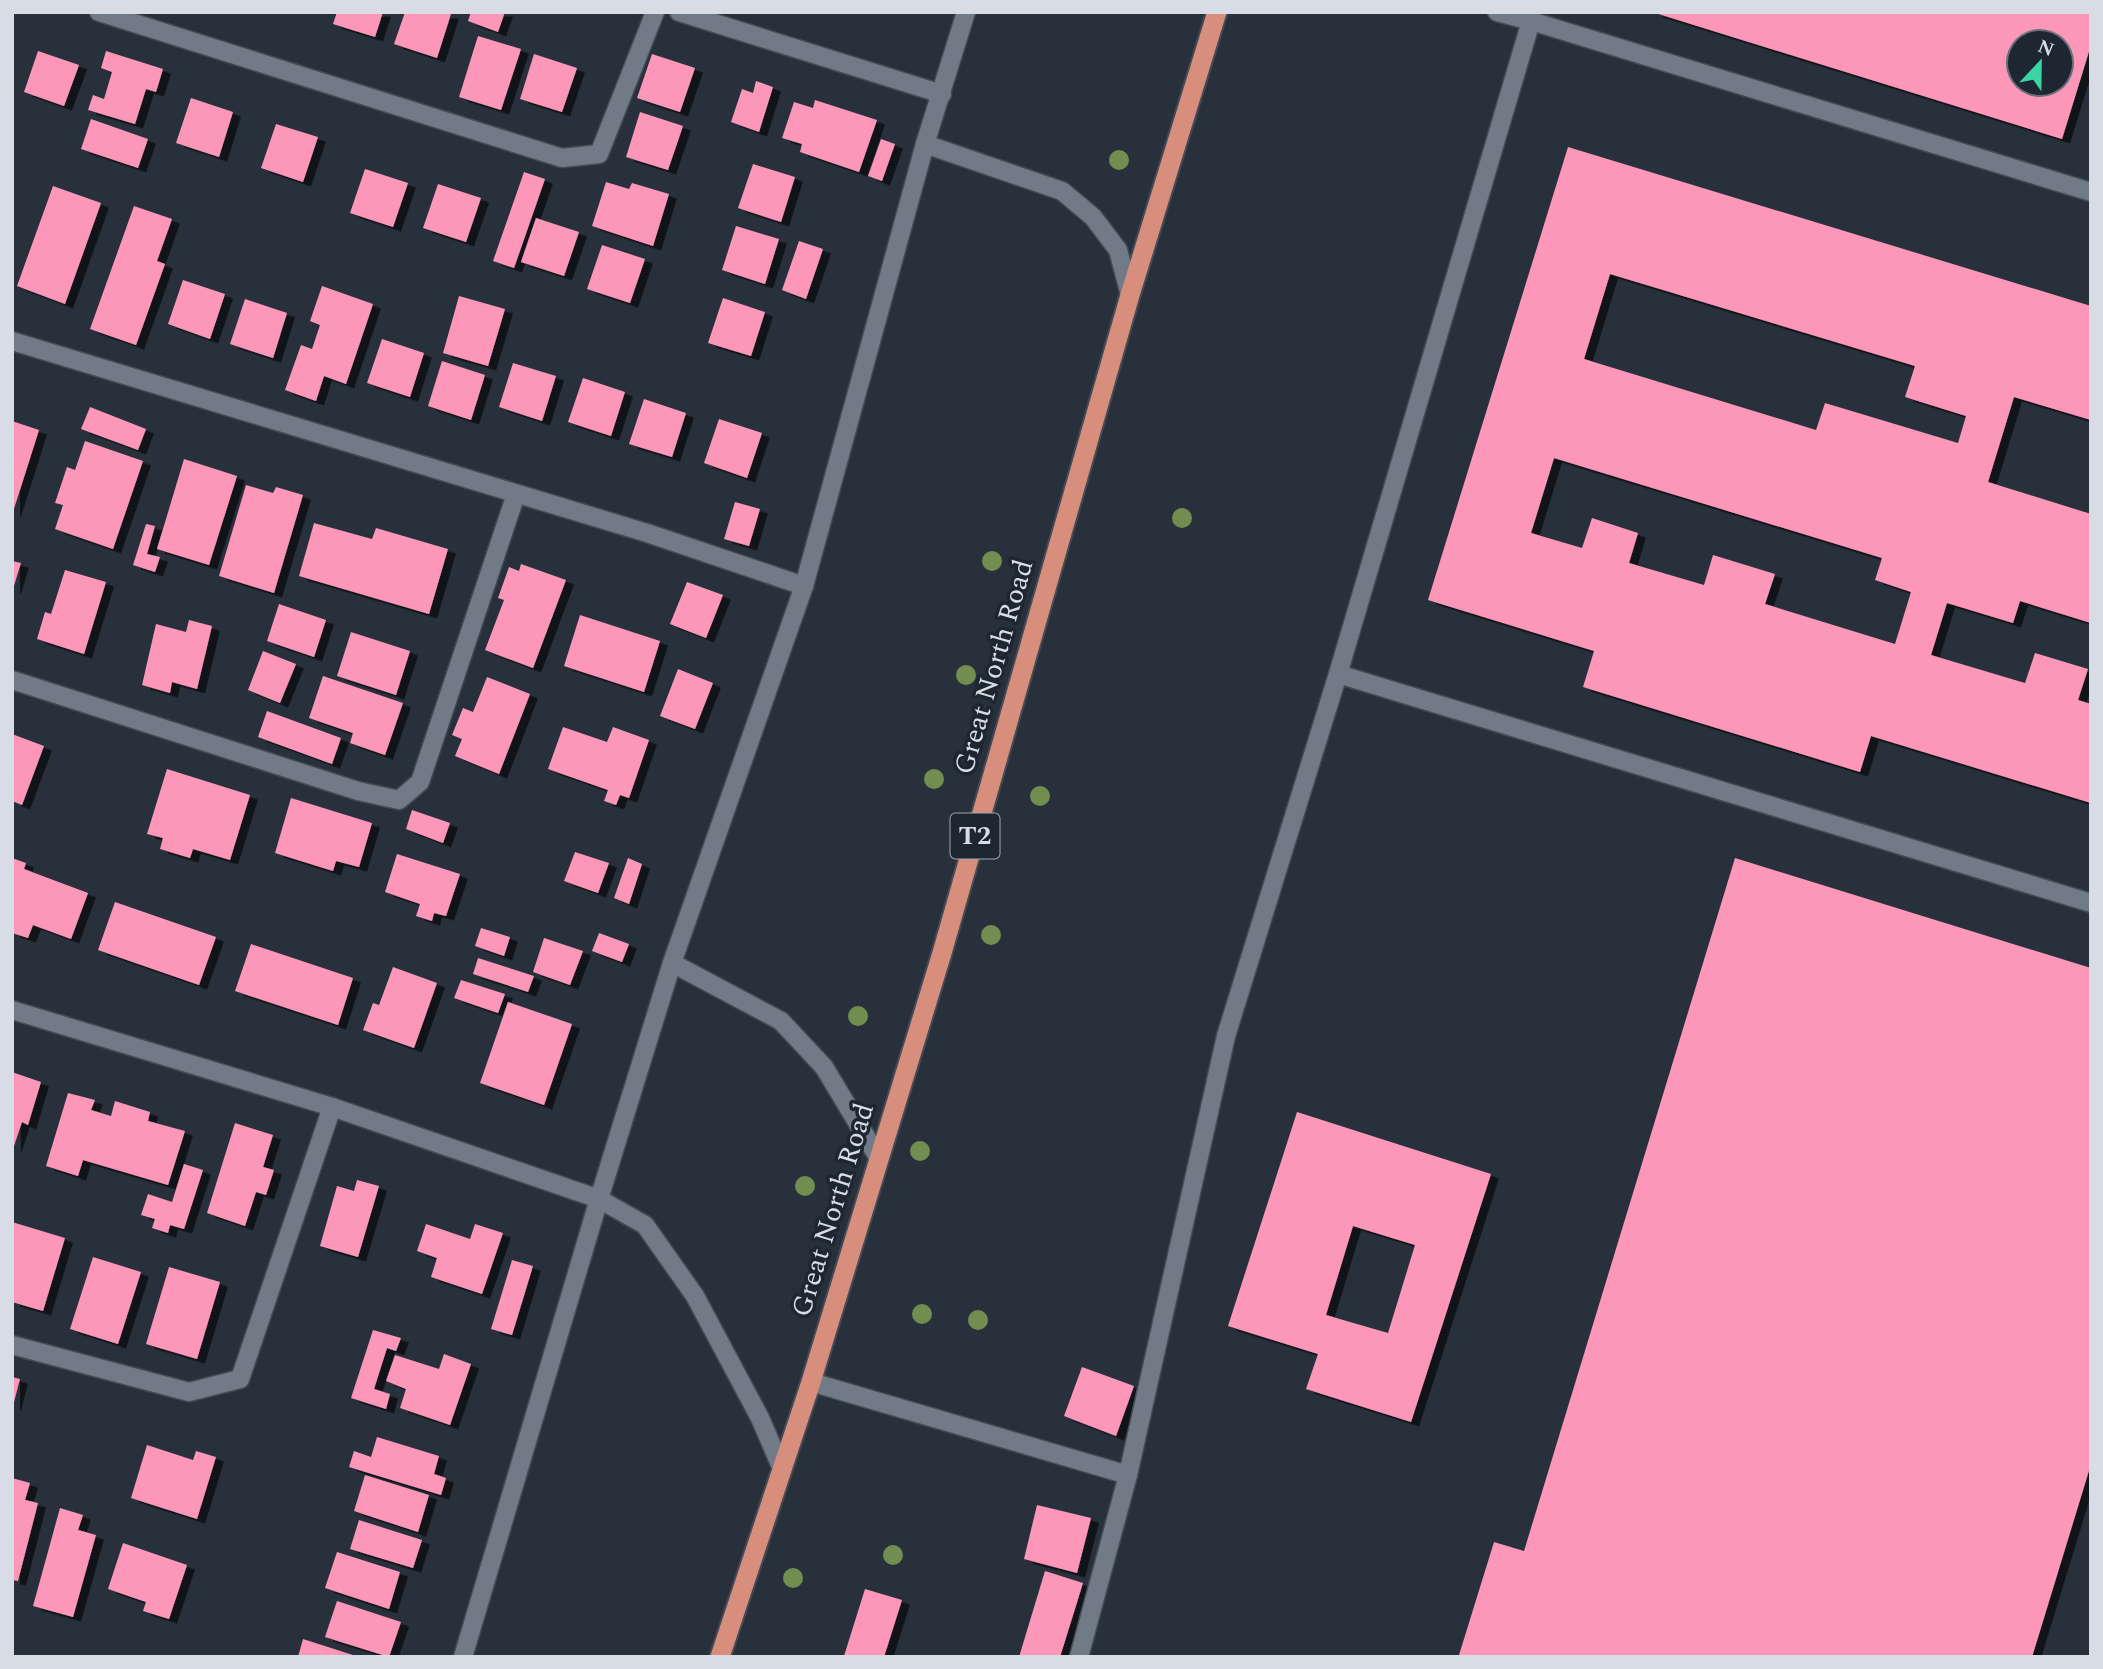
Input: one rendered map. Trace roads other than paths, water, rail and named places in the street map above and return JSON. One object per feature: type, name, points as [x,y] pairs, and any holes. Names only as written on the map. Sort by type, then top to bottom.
[{"type":"highway","name":"Great North Road","points":[[720,1657],[811,1382],[942,953],[1130,295],[1217,12]]},
{"type":"street","points":[[99,12],[137,18],[562,158],[599,154],[655,12]]},
{"type":"street","points":[[679,12],[942,94]]},
{"type":"street","points":[[463,1657],[672,963],[804,586],[925,144],[966,12]]},
{"type":"street","points":[[1497,12],[2091,192]]},
{"type":"street","points":[[1079,1657],[1128,1475],[1226,1036],[1338,674],[1531,21]]},
{"type":"street","points":[[925,144],[1062,191],[1093,217],[1118,250],[1130,295]]},
{"type":"street","points":[[12,341],[647,533],[804,586]]},
{"type":"street","points":[[12,680],[358,791],[399,800],[420,782],[516,495]]},
{"type":"street","points":[[1338,674],[2091,903]]},
{"type":"street","points":[[672,963],[781,1021],[824,1067],[878,1157]]},
{"type":"street","points":[[12,1010],[332,1107],[599,1199],[645,1225],[695,1296],[760,1418],[782,1469]]},
{"type":"street","points":[[12,1345],[189,1392],[240,1379],[332,1107]]},
{"type":"street","points":[[811,1382],[1128,1475]]}]
